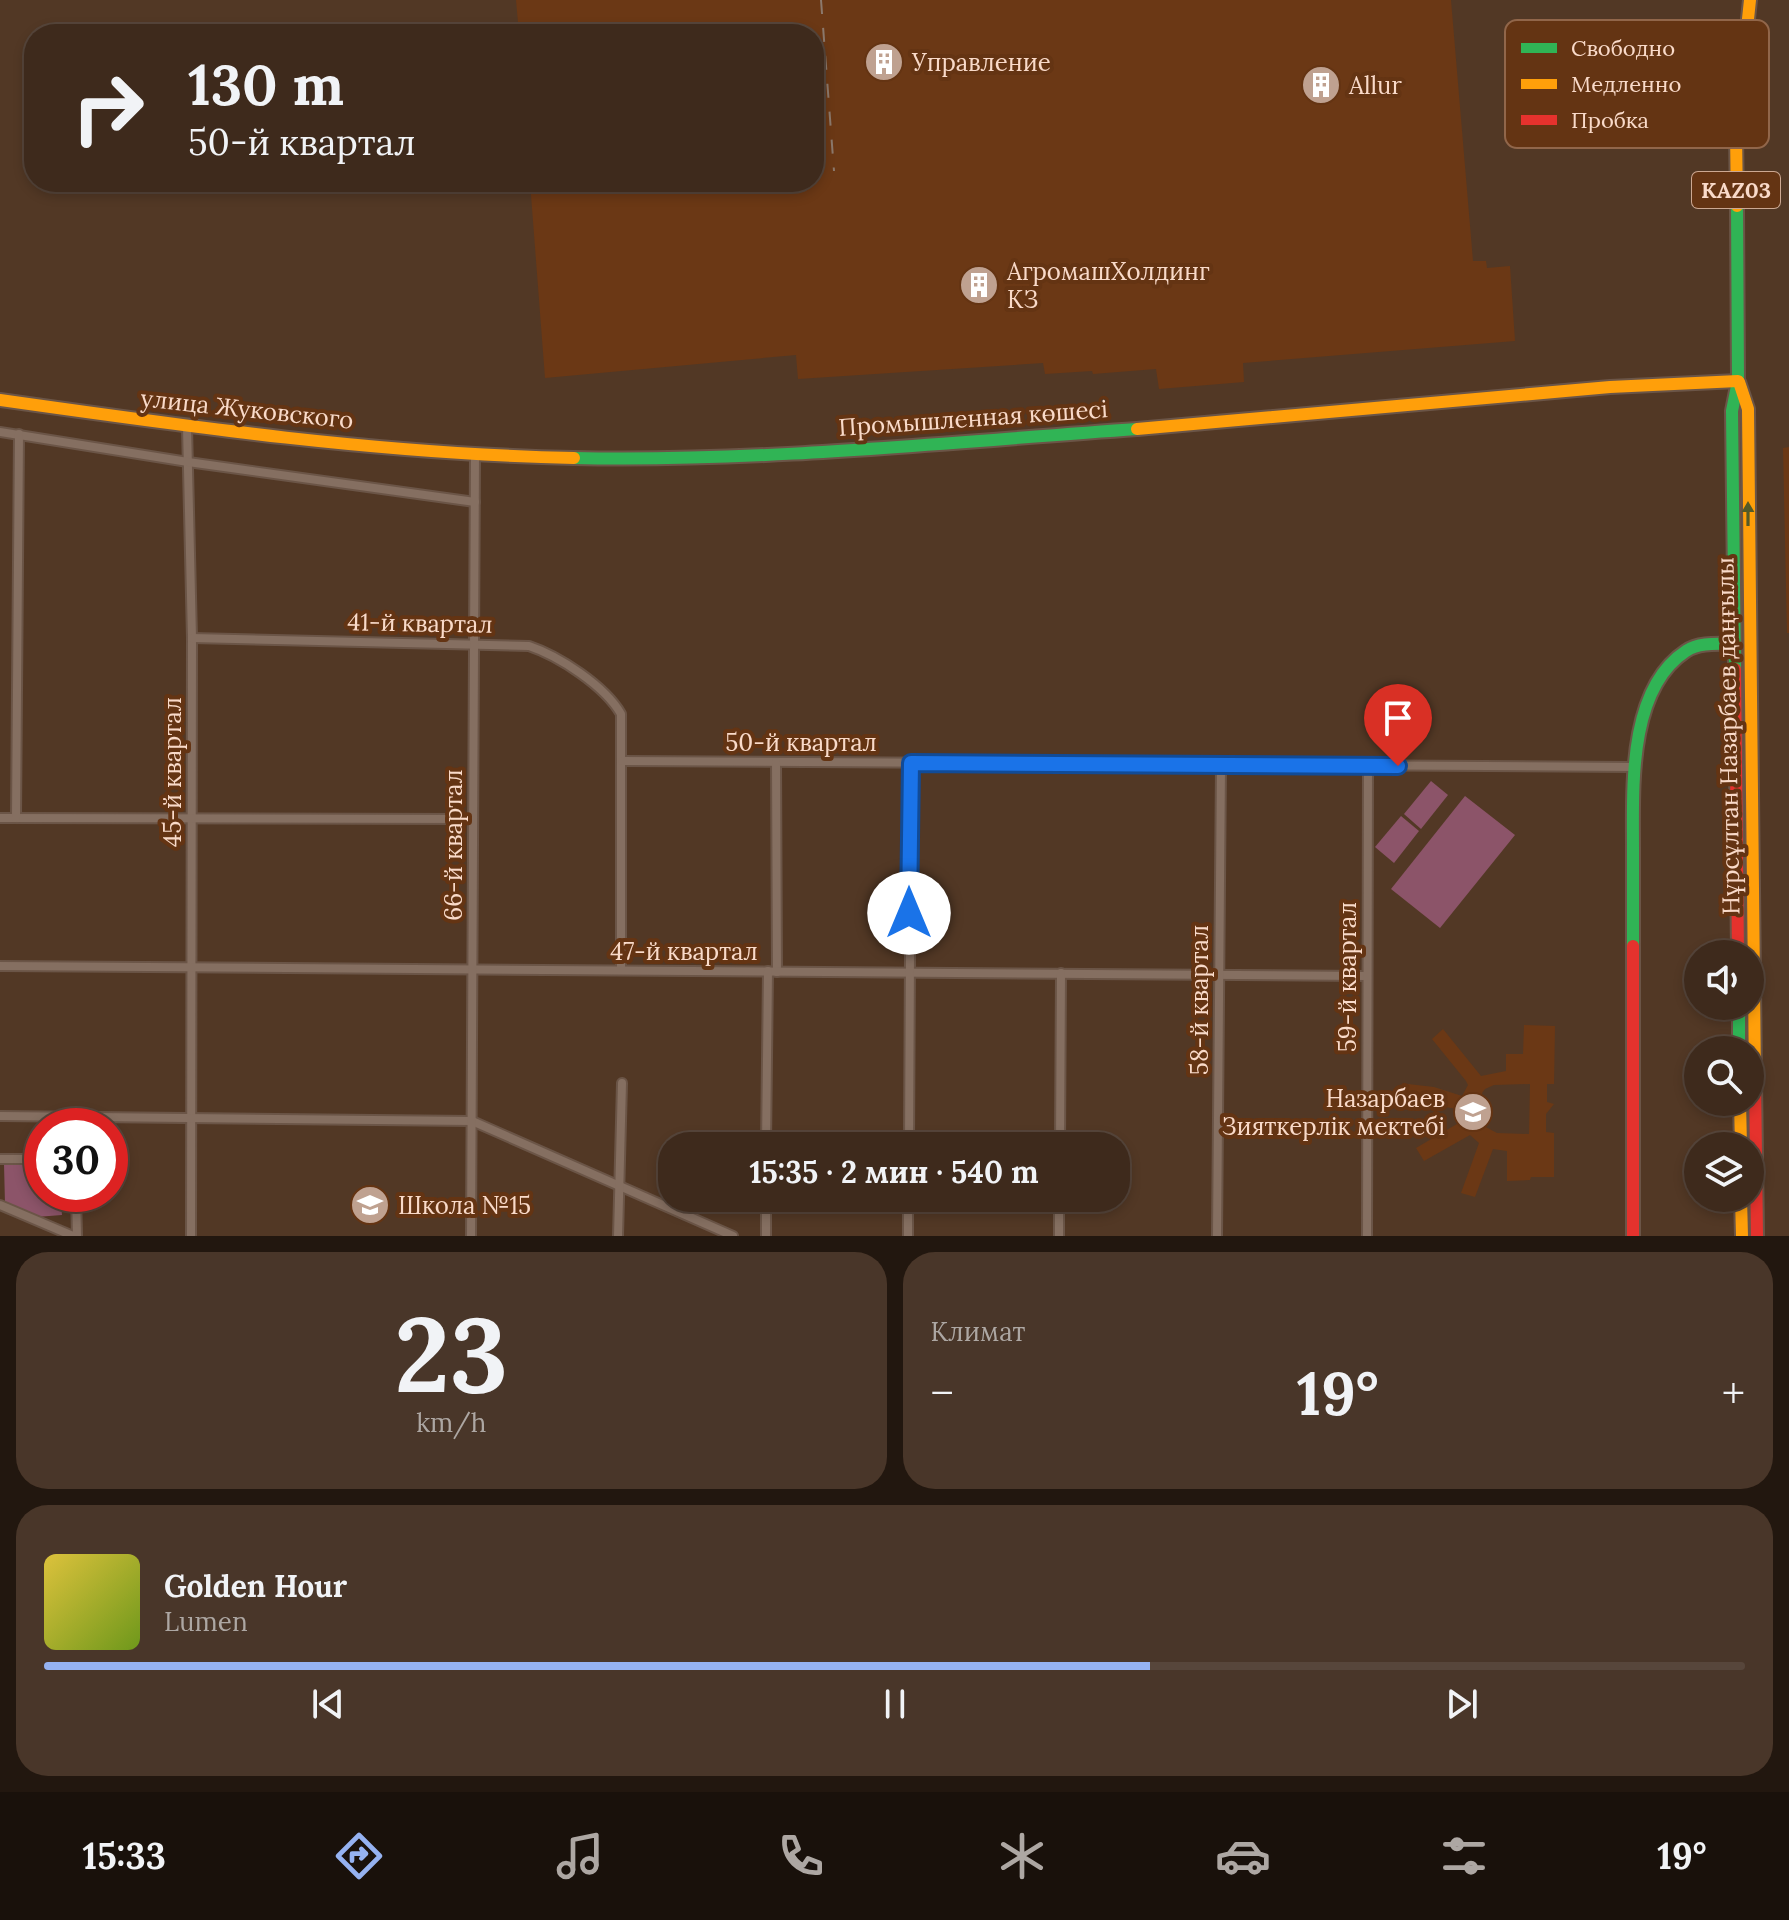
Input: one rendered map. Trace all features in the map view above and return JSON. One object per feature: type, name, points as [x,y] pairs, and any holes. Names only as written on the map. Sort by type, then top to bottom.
[{"type":"street","name":"Нұрсұлтан Назарбаев даңғылы","points":[[1748,20],[1750,0]]},
{"type":"street","name":"Нұрсұлтан Назарбаев даңғылы","points":[[1736,148],[1738,381],[1732,411],[1738,940]]},
{"type":"street","name":"Нұрсұлтан Назарбаев даңғылы","points":[[1738,381],[1748,409],[1757,1236]]},
{"type":"street","name":"Промышленная көшесі","points":[[489,456],[637,459],[814,452],[1150,428],[1610,387],[1738,381]]},
{"type":"street","name":"улица Жуковского","points":[[0,400],[187,427],[489,456]]},
{"type":"street","name":"45-й квартал","points":[[187,427],[192,638],[191,1236]]},
{"type":"street","points":[[0,432],[475,502]]},
{"type":"street","points":[[16,818],[19,434]]},
{"type":"street","name":"66-й квартал","points":[[471,1236],[475,455]]},
{"type":"street","name":"41-й квартал","points":[[192,638],[529,646],[549,652],[612,698],[621,714],[622,761]]},
{"type":"street","points":[[1633,1236],[1635,739],[1643,714],[1672,665],[1686,651],[1704,644],[1749,642]]},
{"type":"street","points":[[621,970],[622,761]]},
{"type":"street","name":"50-й квартал","points":[[622,761],[1633,767]]},
{"type":"street","points":[[766,1132],[776,762]]},
{"type":"street","points":[[909,1132],[911,763]]},
{"type":"street","name":"58-й квартал","points":[[1217,1236],[1221,765]]},
{"type":"street","name":"59-й квартал","points":[[1367,1236],[1368,766]]},
{"type":"street","points":[[0,818],[473,819]]},
{"type":"street","name":"47-й квартал","points":[[0,966],[1367,976]]},
{"type":"street","points":[[1060,1132],[1061,973]]},
{"type":"street","points":[[618,1236],[622,1083]]},
{"type":"street","points":[[0,1116],[472,1121],[733,1236]]},
{"type":"street","points":[[0,1159],[24,1159]]},
{"type":"street","points":[[0,1205],[75,1236],[76,1212]]},
{"type":"street","points":[[766,1212],[766,1236]]},
{"type":"street","points":[[908,1212],[908,1236]]},
{"type":"street","points":[[1059,1212],[1059,1236]]},
{"type":"street","points":[[1741,1212],[1742,1236]]},
{"type":"shaded area","points":[[516,0],[1451,0],[1473,261],[1486,261],[1487,268],[1510,266],[1515,341],[1243,363],[1244,382],[1159,389],[1156,369],[1045,374],[1043,363],[798,379],[796,355],[545,378],[531,192],[824,192],[824,24],[518,24]]},
{"type":"shaded area","points":[[1789,447],[1789,633],[1787,633],[1783,448]]},
{"type":"shaded area","points":[[1431,781],[1448,795],[1421,829],[1404,814]]},
{"type":"shaded area","points":[[1465,796],[1515,835],[1440,928],[1391,889]]},
{"type":"shaded area","points":[[1401,816],[1419,831],[1394,863],[1375,847]]},
{"type":"shaded area","name":"Назарбаев Зияткерлік мектебі","points":[[1524,1025],[1555,1026],[1554,1084],[1547,1084],[1547,1102],[1554,1104],[1546,1114],[1546,1132],[1554,1133],[1554,1177],[1507,1181],[1507,1151],[1493,1149],[1475,1197],[1461,1193],[1479,1143],[1470,1135],[1424,1161],[1416,1148],[1462,1121],[1457,1109],[1405,1100],[1408,1084],[1434,1087],[1462,1096],[1468,1085],[1466,1081],[1432,1039],[1443,1029],[1481,1076],[1506,1071],[1506,1054],[1523,1054]],"holes":[[[1530,1084],[1529,1134],[1497,1133],[1480,1124],[1486,1111],[1482,1093],[1485,1089],[1494,1085]]]},
{"type":"shaded area","points":[[24,1163],[24,1212],[5,1204],[4,1164]]},
{"type":"shaded area","points":[[24,1212],[62,1212],[62,1215],[36,1217]]},
{"type":"railway","points":[[821,0],[823,24]]},
{"type":"railway","points":[[824,39],[834,171]]},
{"type":"traffic: fast","points":[[1735,669],[1732,411],[1738,381],[1737,206]]},
{"type":"traffic: fast","points":[[574,458],[785,454],[1137,429]]},
{"type":"traffic: fast","points":[[1633,946],[1634,769],[1644,714],[1653,689],[1667,668],[1686,651],[1703,645],[1734,644]]},
{"type":"traffic: fast","points":[[1739,1020],[1739,1036]]},
{"type":"traffic: slow","points":[[1748,20],[1750,0]]},
{"type":"traffic: slow","points":[[1736,148],[1737,206]]},
{"type":"traffic: slow","points":[[1137,429],[1610,387],[1738,381]]},
{"type":"traffic: slow","points":[[1739,382],[1748,409],[1755,1036]]},
{"type":"traffic: slow","points":[[0,400],[358,445],[574,458]]},
{"type":"traffic: slow","points":[[1740,1116],[1741,1132]]},
{"type":"traffic: slow","points":[[1741,1212],[1742,1236]]},
{"type":"traffic: jam","points":[[1735,669],[1738,940]]},
{"type":"traffic: jam","points":[[1633,946],[1633,1236]]},
{"type":"traffic: jam","points":[[1755,1116],[1757,1236]]},
{"type":"place","name":"Управление","points":[[884,62]]},
{"type":"place","name":"Allur","points":[[1321,85]]},
{"type":"place","name":"АгромашХолдинг КЗ","points":[[979,285]]},
{"type":"place","name":"Назарбаев Зияткерлік мектебі","points":[[1473,1112]]},
{"type":"place","name":"Школа №15","points":[[370,1205]]},
{"type":"route","points":[[909,913],[911,763],[1398,766]]}]
